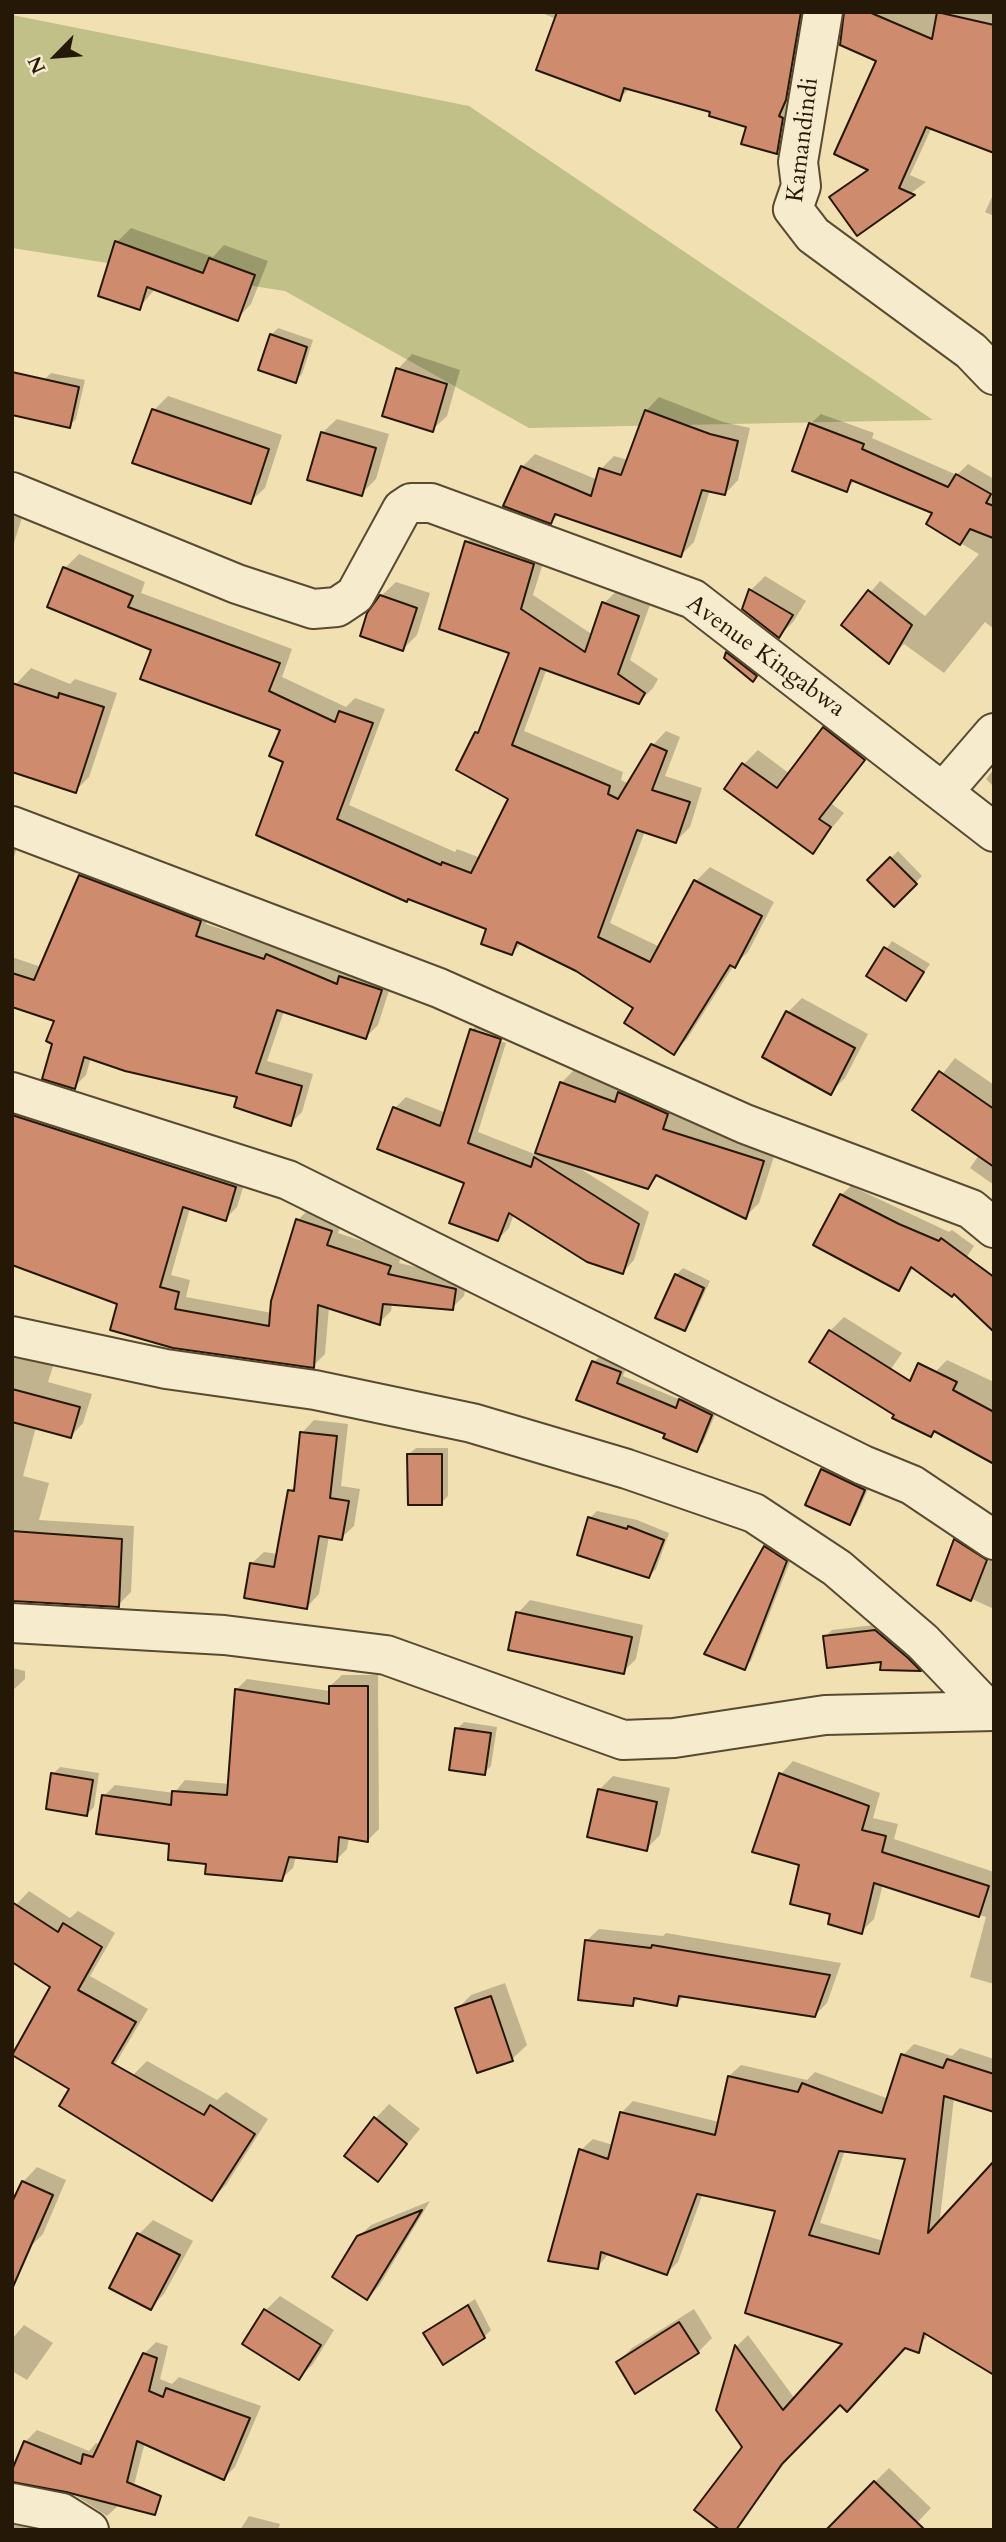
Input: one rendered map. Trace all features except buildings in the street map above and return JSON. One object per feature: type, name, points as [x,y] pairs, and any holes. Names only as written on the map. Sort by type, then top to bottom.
[{"type":"street","name":"Kamandindi","points":[[823,12],[798,162],[801,186],[793,209],[813,234],[986,360]]},
{"type":"street","name":"Avenue Kingabwa","points":[[12,492],[237,584],[313,609],[337,607],[355,595],[398,516],[411,503],[431,503],[693,599],[994,832]]},
{"type":"street","points":[[944,791],[994,733]]},
{"type":"street","points":[[12,826],[439,988],[745,1124],[971,1209],[994,1228]]},
{"type":"street","points":[[12,1091],[288,1180],[863,1465],[912,1485],[994,1540]]},
{"type":"street","points":[[12,1336],[166,1369],[315,1390],[472,1423],[626,1469],[754,1513],[837,1568],[923,1642],[991,1711]]},
{"type":"street","points":[[12,1623],[223,1635],[386,1655],[623,1740],[674,1738],[825,1715],[991,1711]]},
{"type":"street","points":[[12,2503],[62,2513],[89,2530]]},
{"type":"shaded area","points":[[12,15],[469,106],[933,420],[529,428],[285,291],[12,248]]}]
